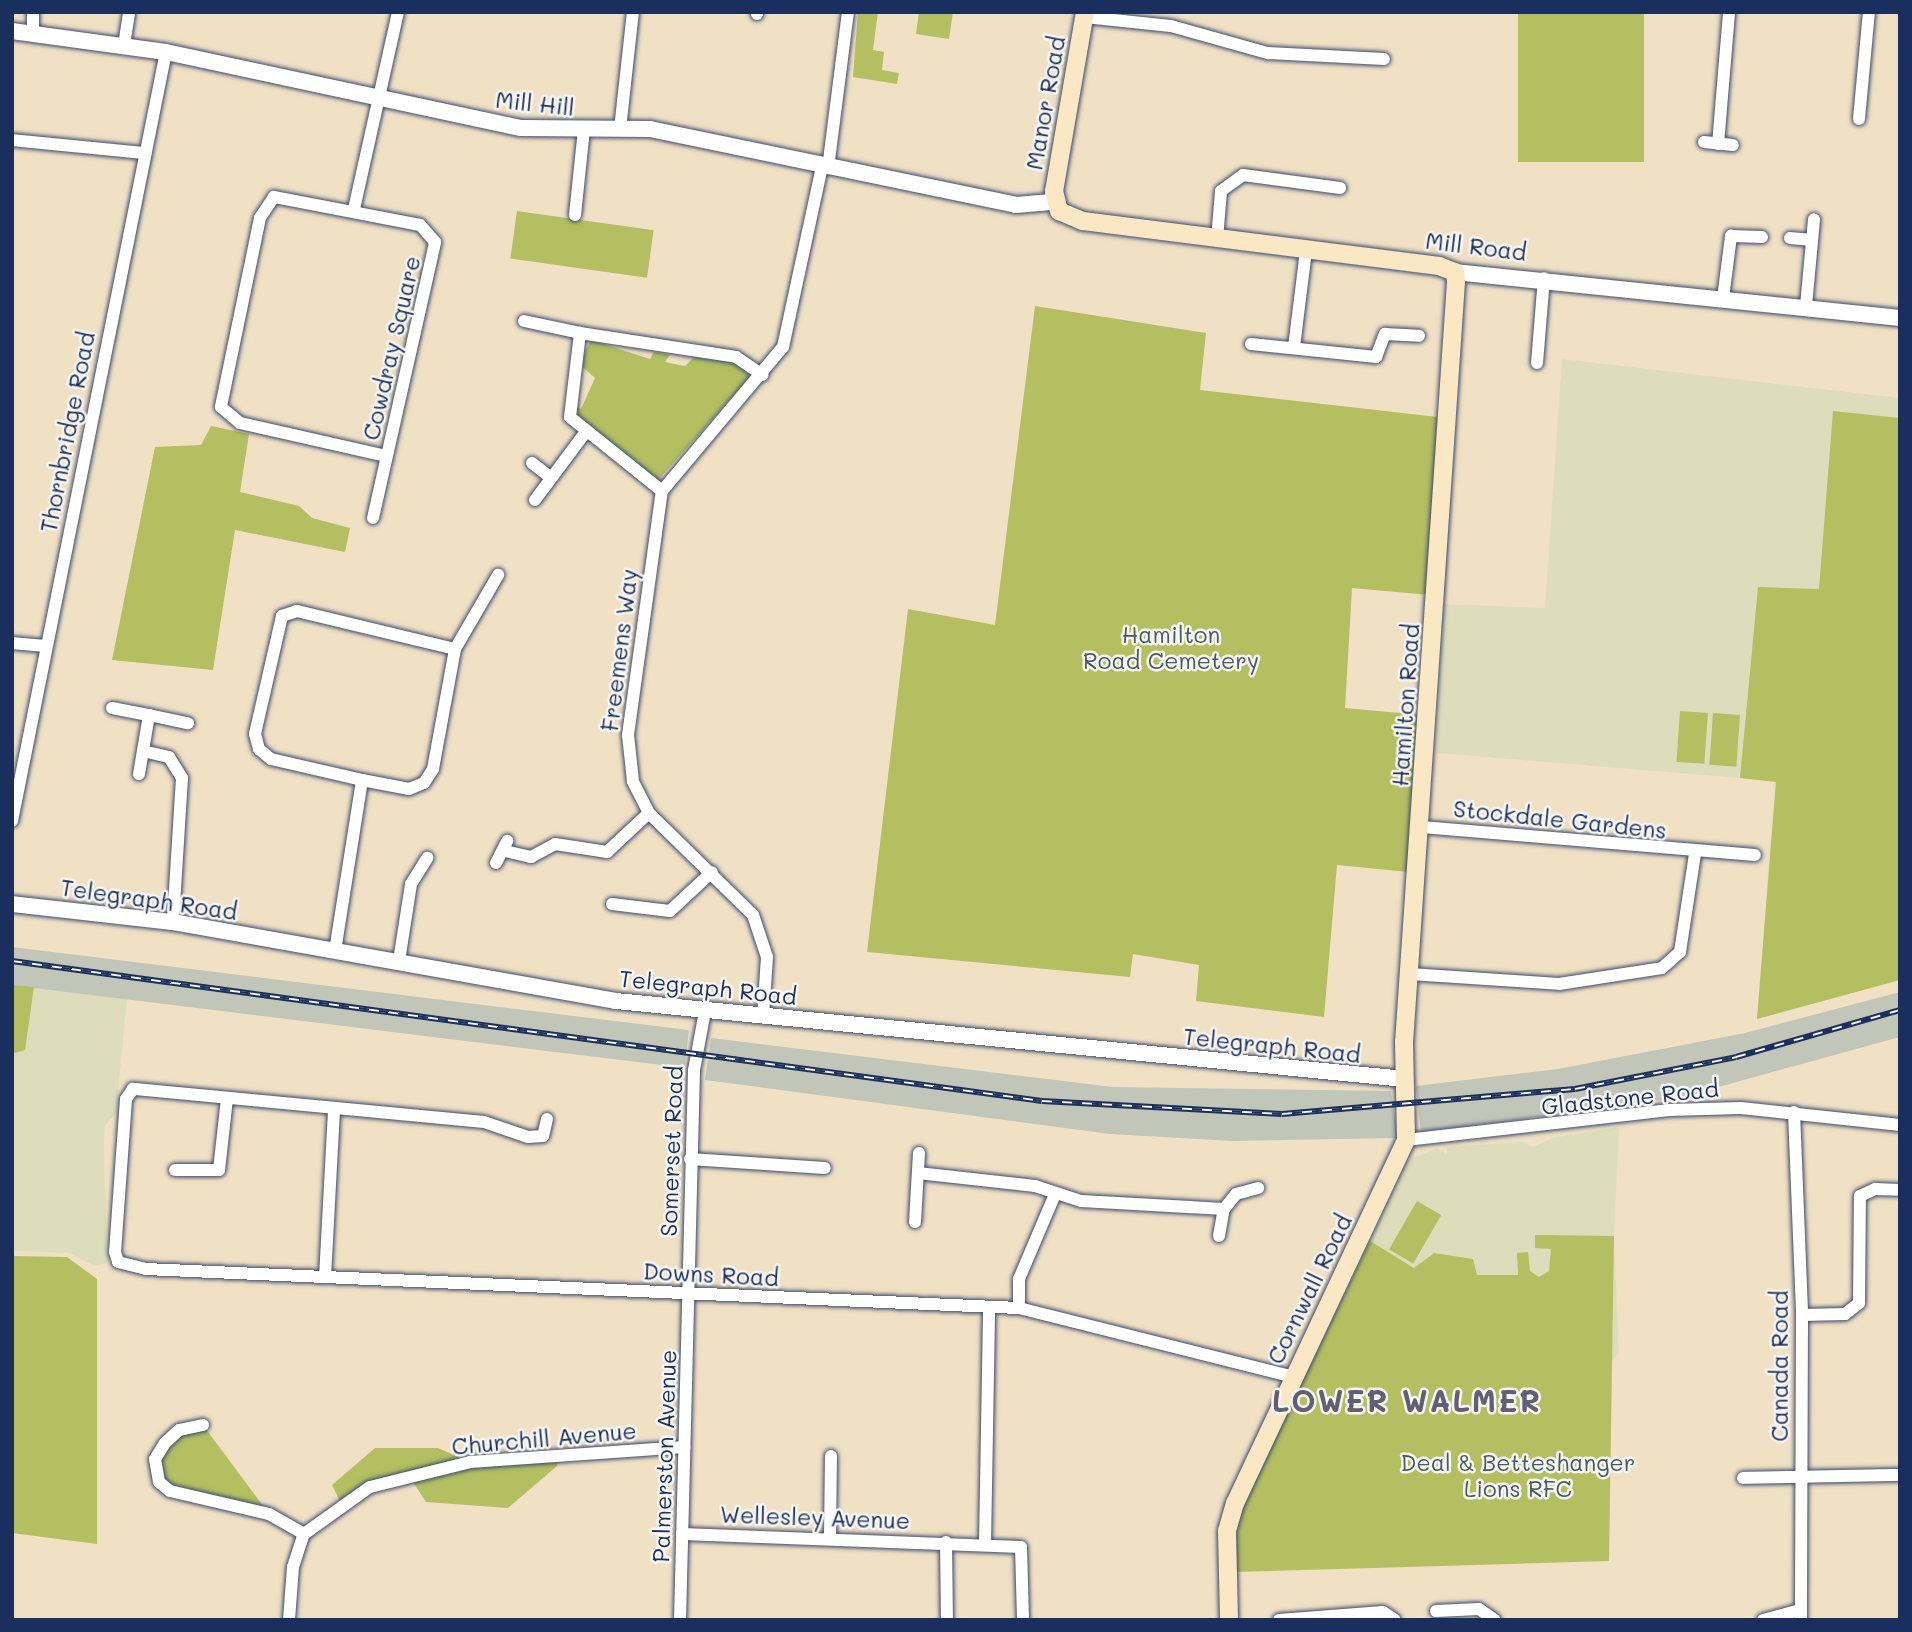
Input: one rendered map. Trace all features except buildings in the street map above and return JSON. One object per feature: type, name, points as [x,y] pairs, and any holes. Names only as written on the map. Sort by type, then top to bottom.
[{"type":"main road","name":"Manor Road","points":[[1054,202],[1085,15]]},
{"type":"main road","name":"Mill Road","points":[[1054,202],[1083,221],[1455,272]]},
{"type":"main road","name":"Hamilton Road","points":[[1406,1140],[1404,1079],[1455,272]]},
{"type":"main road","name":"Cornwall Road","points":[[1229,1620],[1230,1518],[1406,1140]]},
{"type":"street","points":[[33,12],[33,33]]},
{"type":"street","points":[[124,45],[129,12]]},
{"type":"street","points":[[354,209],[398,12]]},
{"type":"street","points":[[620,129],[633,12]]},
{"type":"street","points":[[580,332],[568,410],[585,433],[662,491],[763,375],[788,332],[825,167],[843,68],[848,12]]},
{"type":"street","points":[[1718,144],[1729,12]]},
{"type":"street","points":[[1859,119],[1869,12]]},
{"type":"street","points":[[1085,15],[1171,26],[1268,53],[1384,59]]},
{"type":"street","name":"Mill Hill","points":[[12,31],[166,52],[521,128],[620,129],[678,134],[1016,205],[1054,202]]},
{"type":"street","name":"Thornbridge Road","points":[[12,821],[26,737],[166,52]]},
{"type":"street","points":[[575,215],[584,130]]},
{"type":"street","points":[[12,140],[145,153]]},
{"type":"street","points":[[1704,142],[1733,145]]},
{"type":"street","points":[[1217,239],[1221,191],[1243,175],[1340,188]]},
{"type":"street","name":"Cowdray Square","points":[[289,196],[354,209],[420,225],[435,242],[386,456],[240,423],[225,414],[219,398],[267,203],[289,196]]},
{"type":"street","points":[[1806,306],[1814,219]]},
{"type":"street","points":[[1723,298],[1731,236],[1762,237]]},
{"type":"street","points":[[1790,238],[1812,240]]},
{"type":"street","points":[[1294,347],[1306,251]]},
{"type":"street","name":"Mill Road","points":[[1455,272],[1544,278],[1900,318]]},
{"type":"street","points":[[1537,363],[1544,278]]},
{"type":"street","points":[[524,321],[736,357],[763,375]]},
{"type":"street","points":[[1251,344],[1376,357],[1385,334],[1419,336]]},
{"type":"street","points":[[535,500],[585,433]]},
{"type":"street","points":[[373,518],[386,456]]},
{"type":"street","points":[[532,463],[551,478]]},
{"type":"street","name":"Freemens Way","points":[[662,491],[628,735],[633,781],[649,813],[741,898],[759,929],[766,957],[763,1017]]},
{"type":"street","points":[[455,649],[297,611],[276,622],[255,734],[259,749],[271,759],[409,789],[430,777],[455,649],[498,575]]},
{"type":"street","points":[[12,643],[45,646]]},
{"type":"street","points":[[111,708],[188,723]]},
{"type":"street","points":[[139,774],[149,715]]},
{"type":"street","points":[[12,735],[26,737]]},
{"type":"street","points":[[143,751],[169,757],[182,778],[173,922]]},
{"type":"street","points":[[335,951],[362,780]]},
{"type":"street","points":[[496,863],[506,846],[531,858],[555,844],[607,852],[649,813]]},
{"type":"street","name":"Stockdale Gardens","points":[[1422,827],[1695,854],[1755,856]]},
{"type":"street","name":"Stockdale Gardens","points":[[1410,974],[1559,984],[1662,968],[1681,952],[1695,854]]},
{"type":"street","points":[[399,961],[411,884],[427,858]]},
{"type":"street","points":[[612,904],[670,911],[712,872]]},
{"type":"street","name":"Telegraph Road","points":[[12,904],[173,922],[705,1011],[1404,1079]]},
{"type":"street","name":"Somerset Road","points":[[689,1293],[694,1070],[705,1011]]},
{"type":"street","name":"Downs Road","points":[[227,1099],[133,1089],[127,1099],[118,1262],[146,1269],[989,1309],[1019,1308],[1294,1377]]},
{"type":"street","points":[[175,1170],[219,1170],[227,1099],[334,1112],[484,1122],[528,1137],[543,1136],[547,1119]]},
{"type":"street","name":"Gladstone Road","points":[[1406,1140],[1669,1110],[1794,1112],[1900,1125]]},
{"type":"street","points":[[325,1277],[334,1112]]},
{"type":"street","name":"Canada Road","points":[[1794,1112],[1802,1315],[1801,1615]]},
{"type":"street","points":[[915,1222],[919,1153]]},
{"type":"street","points":[[690,1159],[825,1168]]},
{"type":"street","points":[[918,1173],[1055,1194],[1081,1201],[1224,1209]]},
{"type":"street","points":[[1219,1236],[1224,1209],[1236,1194],[1258,1188]]},
{"type":"street","points":[[1802,1315],[1845,1314],[1859,1303],[1860,1196],[1875,1189],[1900,1190]]},
{"type":"street","points":[[1019,1308],[1019,1279],[1055,1194]]},
{"type":"street","name":"Palmerston Avenue","points":[[680,1620],[689,1293]]},
{"type":"street","points":[[985,1544],[989,1309]]},
{"type":"street","points":[[203,1425],[179,1430],[165,1443],[155,1459],[159,1482],[170,1491],[269,1514],[304,1534],[293,1567],[289,1620]]},
{"type":"street","name":"Churchill Avenue","points":[[304,1534],[341,1503],[401,1477],[470,1462],[684,1447]]},
{"type":"street","points":[[830,1536],[831,1456]]},
{"type":"street","points":[[1742,1478],[1900,1475]]},
{"type":"street","name":"Wellesley Avenue","points":[[682,1534],[830,1536],[1021,1547],[1023,1620]]},
{"type":"street","points":[[946,1542],[947,1620]]},
{"type":"street","points":[[1436,1611],[1479,1609],[1495,1620]]},
{"type":"street","points":[[1279,1620],[1383,1612],[1395,1620]]},
{"type":"street","points":[[1763,1620],[1801,1615]]},
{"type":"shaded area","points":[[1562,359],[1900,398],[1900,980],[1757,1019],[1775,781],[1437,753],[1443,604],[1545,608]]},
{"type":"shaded area","points":[[12,947],[689,1030],[684,1068],[12,985]]},
{"type":"shaded area","points":[[12,985],[127,999],[116,1113],[105,1126],[107,1263],[94,1266],[70,1253],[12,1251]]},
{"type":"shaded area","points":[[1900,992],[1900,1037],[1682,1097],[1421,1133],[1416,1086],[1558,1069],[1745,1033]]},
{"type":"shaded area","points":[[711,1038],[1113,1087],[1391,1091],[1398,1138],[1233,1141],[1110,1134],[705,1080]]},
{"type":"shaded area","points":[[1619,1127],[1614,1236],[1619,1353],[1610,1362],[1609,1384],[1297,1393],[1408,1160],[1437,1148],[1447,1154],[1447,1147],[1522,1142],[1533,1147],[1552,1138]]},
{"type":"green space","points":[[858,12],[878,12],[873,50],[884,52],[882,70],[899,73],[897,84],[853,77]]},
{"type":"green space","points":[[919,12],[953,12],[949,39],[916,34]]},
{"type":"green space","points":[[1518,12],[1644,12],[1644,162],[1518,162]]},
{"type":"green space","points":[[517,211],[654,230],[647,278],[510,259]]},
{"type":"green space","name":"Hamilton Road Cemetery","points":[[1035,306],[1206,333],[1200,390],[1438,417],[1430,595],[1352,588],[1345,708],[1422,715],[1409,872],[1337,865],[1324,1017],[1196,1001],[1199,965],[1133,954],[1130,977],[867,952],[908,609],[995,625]]},
{"type":"green space","points":[[591,340],[650,359],[654,352],[670,355],[665,362],[685,366],[697,354],[737,361],[750,377],[658,480],[576,422],[571,403],[581,409],[595,378],[579,364]]},
{"type":"green space","points":[[1833,411],[1900,418],[1900,980],[1757,1019],[1776,782],[1740,778],[1758,587],[1819,589]]},
{"type":"green space","points":[[211,426],[249,434],[240,492],[299,506],[312,518],[350,528],[345,552],[235,530],[213,670],[112,660],[155,447],[201,445]]},
{"type":"green space","points":[[1680,711],[1708,713],[1704,764],[1676,762]]},
{"type":"green space","points":[[1713,713],[1740,715],[1736,767],[1709,765]]},
{"type":"green space","points":[[12,985],[34,987],[25,1050],[12,1054]]},
{"type":"green space","points":[[1417,1201],[1441,1215],[1413,1263],[1389,1249]]},
{"type":"green space","name":"Deal & Betteshanger Lions RFC","points":[[1535,1235],[1614,1236],[1609,1561],[1235,1572],[1233,1526],[1370,1241],[1414,1268],[1434,1253],[1473,1259],[1477,1275],[1518,1275],[1517,1253],[1528,1252],[1530,1271],[1539,1277],[1549,1271],[1551,1249],[1535,1248]]},
{"type":"green space","points":[[12,1256],[67,1257],[97,1279],[97,1544],[12,1533]]},
{"type":"green space","points":[[203,1425],[269,1514],[170,1491],[155,1459],[165,1443]]},
{"type":"green space","points":[[375,1448],[438,1448],[470,1462],[558,1458],[557,1466],[508,1508],[426,1502],[409,1476],[341,1503],[332,1485]]},
{"type":"railway","points":[[12,961],[1042,1101],[1282,1114],[1575,1089],[1736,1057],[1900,1010]]},
{"type":"district","name":"LOWER WALMER","points":[[1407,1400]]}]
